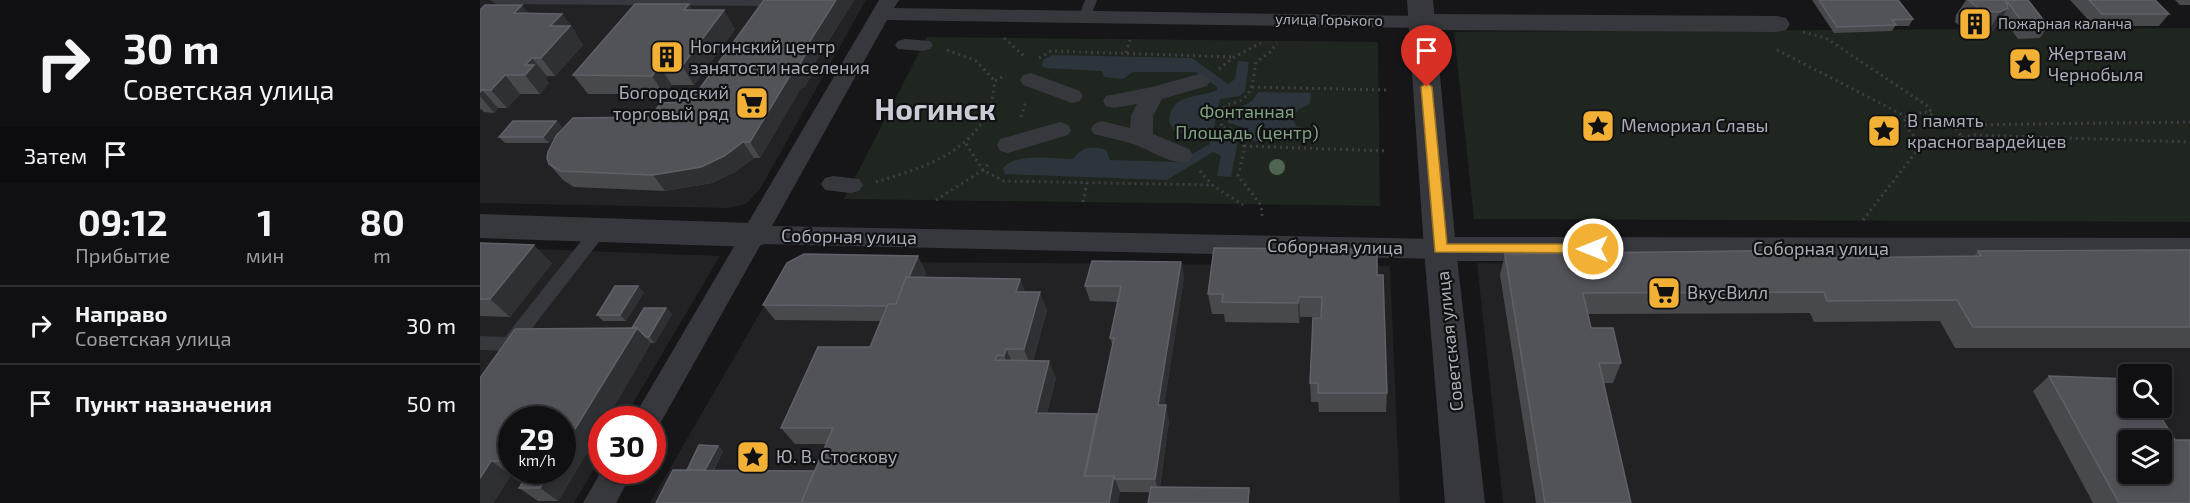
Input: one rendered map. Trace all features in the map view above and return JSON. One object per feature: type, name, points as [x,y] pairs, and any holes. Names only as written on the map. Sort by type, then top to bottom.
[{"type":"street","name":"улица Горького","points":[[885,7],[1765,16]]},
{"type":"street","points":[[655,406],[885,7]]},
{"type":"street","name":"Советская улица","points":[[1421,11],[1440,249],[1465,503]]},
{"type":"street","points":[[1031,71],[1072,96]]},
{"type":"street","points":[[1114,101],[1153,94],[1208,76]]},
{"type":"street","points":[[1141,138],[1142,116],[1153,94]]},
{"type":"street","points":[[1102,129],[1141,138],[1181,155]]},
{"type":"street","points":[[1008,145],[1060,130]]},
{"type":"street","name":"Соборная улица","points":[[480,226],[754,235],[1440,249],[2190,250]]},
{"type":"street","points":[[599,503],[610,484]]},
{"type":"lane","points":[[496,0],[773,2]]},
{"type":"lane","points":[[480,343],[510,344],[599,230]]},
{"type":"path","points":[[1907,117],[1767,44],[1765,16],[1826,38],[1926,105],[1933,114]]},
{"type":"path","points":[[936,200],[983,170],[1008,145],[1024,110],[1031,71],[1004,38]]},
{"type":"path","points":[[1126,53],[1130,39]]},
{"type":"path","points":[[1208,76],[1234,57],[1265,42]]},
{"type":"path","points":[[914,45],[935,46],[976,61],[995,81]]},
{"type":"path","points":[[995,81],[1031,71],[1051,51],[1234,57]]},
{"type":"path","points":[[1262,216],[1261,205],[1238,176],[1244,146],[1243,135],[1237,129],[1221,127],[1225,105],[1247,98],[1252,87],[1256,62],[1270,52]]},
{"type":"path","points":[[842,185],[865,185],[921,169],[966,144],[989,109],[995,81]]},
{"type":"path","points":[[1252,87],[1387,90]]},
{"type":"path","points":[[2190,122],[1956,125],[1933,114],[1918,113],[1907,117],[1904,121],[1908,132],[1923,143],[1944,148],[1953,146],[1962,137],[1974,135],[2190,142]]},
{"type":"path","points":[[1956,125],[1962,137]]},
{"type":"path","points":[[1862,222],[1923,143]]},
{"type":"path","points":[[966,144],[983,170],[1004,181],[1212,185]]},
{"type":"path","points":[[1244,146],[1388,151]]},
{"type":"path","points":[[1199,169],[1212,185],[1243,205]]},
{"type":"path","points":[[1083,202],[1087,183]]},
{"type":"shaded area","points":[[480,0],[866,0],[760,189],[746,204],[728,208],[480,203]]},
{"type":"shaded area","points":[[1052,55],[1192,58],[1228,84],[1235,79],[1238,61],[1249,62],[1245,91],[1240,96],[1220,99],[1213,131],[1236,136],[1238,140],[1231,177],[1217,176],[1221,156],[1213,152],[1167,180],[1005,174],[1003,169],[1015,160],[1024,158],[1073,159],[1080,152],[1092,147],[1106,150],[1110,160],[1178,162],[1210,144],[1209,139],[1174,131],[1169,121],[1171,112],[1180,101],[1217,90],[1217,87],[1195,72],[1133,72],[1123,79],[1104,77],[1102,71],[1042,66],[1043,60]]},
{"type":"shaded area","points":[[1258,92],[1311,93],[1310,104],[1299,109],[1293,118],[1296,126],[1310,129],[1308,141],[1249,141],[1247,129],[1227,122],[1230,108],[1247,104]]},
{"type":"shaded area","points":[[480,247],[720,256],[631,406],[588,406],[588,479],[574,503],[480,503]]},
{"type":"shaded area","points":[[790,261],[1390,266],[1400,503],[650,503],[661,484],[666,484],[666,475]]},
{"type":"shaded area","points":[[1477,263],[2190,271],[2190,503],[1503,503]]},
{"type":"green space","points":[[2190,28],[2190,222],[1474,219],[1454,32]]},
{"type":"green space","name":"Фонтанная Площадь (центр)","points":[[927,37],[1378,42],[1380,206],[844,199]]},
{"type":"building","name":"Богородский торговый ряд","points":[[764,0],[836,0],[803,52],[806,53],[796,71],[792,72],[750,142],[743,142],[724,156],[701,167],[653,175],[560,171],[549,164],[548,152],[556,136],[573,118],[650,117],[661,103],[690,102]]},
{"type":"building","points":[[1819,0],[1898,0],[1913,19],[1892,20],[1896,25],[1837,27]]},
{"type":"building","points":[[1968,0],[2004,0],[2008,8],[1994,12],[1980,9]]},
{"type":"building","points":[[2006,0],[2028,0],[2048,26],[2026,27]]},
{"type":"building","points":[[2089,0],[2155,0],[2169,14],[2102,14]]},
{"type":"building","points":[[635,4],[689,4],[684,10],[724,10],[682,66],[659,66],[652,76],[573,75]]},
{"type":"building","points":[[485,5],[522,5],[514,13],[562,14],[550,26],[570,26],[541,58],[532,58],[525,65],[534,65],[525,75],[505,75],[491,90],[480,92],[480,10]]},
{"type":"building","points":[[513,121],[556,121],[543,137],[499,137]]},
{"type":"building","points":[[480,243],[534,245],[490,299],[480,299]]},
{"type":"building","points":[[1214,248],[1355,249],[1355,254],[1377,254],[1377,275],[1383,275],[1387,393],[1318,393],[1318,383],[1310,383],[1313,318],[1321,318],[1322,297],[1299,297],[1298,303],[1222,302],[1223,294],[1208,294]]},
{"type":"building","points":[[1828,250],[1831,258],[1981,256],[1978,251],[2190,250],[2190,327],[1973,327],[1957,300],[1827,301],[1824,292],[1583,293],[1591,328],[1613,328],[1621,363],[1599,363],[1631,503],[1545,503],[1505,254]]},
{"type":"building","points":[[804,254],[918,256],[909,277],[906,277],[896,304],[887,306],[763,305],[787,263]]},
{"type":"building","points":[[1092,261],[1181,262],[1158,405],[1166,405],[1155,479],[1085,476],[1114,338],[1110,338],[1121,286],[1085,286]]},
{"type":"building","points":[[906,277],[1020,279],[1016,292],[1040,292],[1024,349],[1006,349],[1004,356],[997,355],[995,360],[1049,361],[1036,413],[1097,414],[1084,476],[1114,476],[1109,503],[801,503],[833,428],[781,428],[818,347],[870,347],[888,304],[896,304]]},
{"type":"building","points":[[615,286],[638,286],[620,315],[597,315]]},
{"type":"building","points":[[644,308],[666,308],[649,337],[637,328],[632,328]]},
{"type":"building","points":[[637,328],[576,427],[576,406],[498,406],[498,461],[491,461],[480,478],[480,378],[515,329]]},
{"type":"building","points":[[2049,376],[2118,379],[2118,418],[2161,418],[2169,430],[2118,430],[2118,484],[2172,484],[2172,435],[2175,440],[2190,440],[2190,503],[2119,503]]},
{"type":"building","points":[[699,445],[718,446],[705,470],[687,470]]},
{"type":"building","points":[[673,470],[814,471],[801,503],[656,503]]},
{"type":"building","points":[[522,484],[542,484],[540,488],[519,488]]},
{"type":"building","points":[[1151,487],[1249,488],[1248,503],[1148,503]]},
{"type":"place","name":"Пожарная каланча","points":[[1975,24]]},
{"type":"place","name":"Ногинский центр занятости населения","points":[[667,57]]},
{"type":"place","name":"Жертвам Чернобыля","points":[[2025,64]]},
{"type":"place","name":"Богородский торговый ряд","points":[[752,103]]},
{"type":"place","name":"Мемориал Славы","points":[[1598,126]]},
{"type":"place","name":"В память красногвардейцев","points":[[1884,131]]},
{"type":"place","name":"ВкусВилл","points":[[1664,293]]},
{"type":"place","name":"Ю. В. Стоскову","points":[[753,457]]},
{"type":"district","name":"Ногинск","points":[[935,110]]},
{"type":"route","points":[[1427,87],[1440,249],[1593,249]]}]
